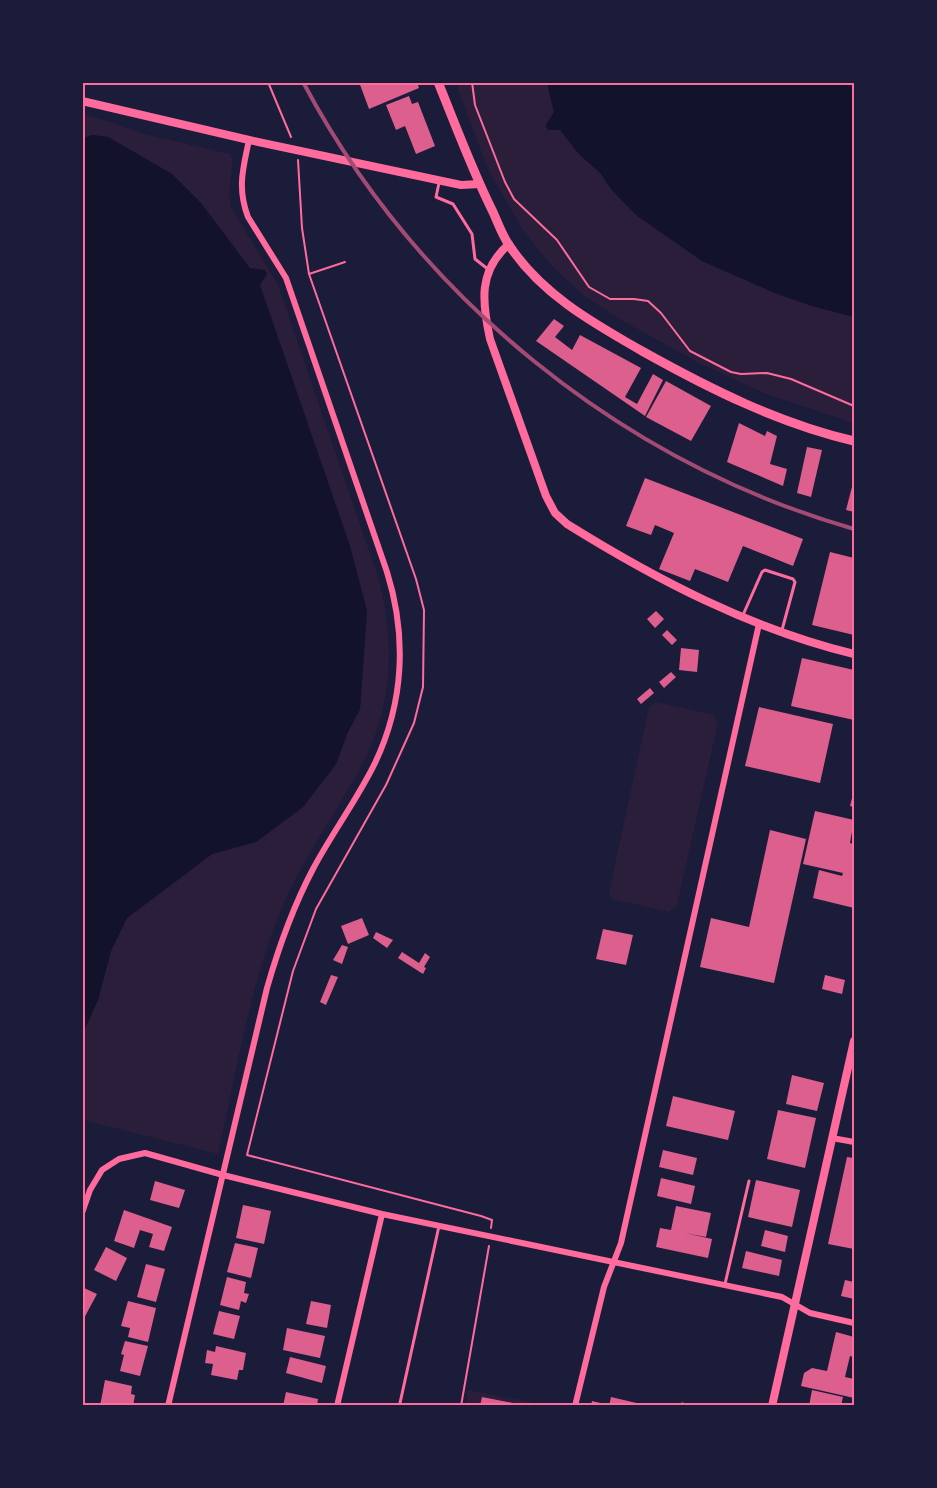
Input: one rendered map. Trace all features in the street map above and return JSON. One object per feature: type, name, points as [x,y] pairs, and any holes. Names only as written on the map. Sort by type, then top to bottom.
[{"type":"main road","points":[[438,82],[480,184],[508,244],[532,274],[558,298],[588,320],[667,365],[736,400],[788,422],[855,441]]},
{"type":"street","points":[[82,101],[440,181],[461,185],[480,184]]},
{"type":"street","points":[[168,1406],[278,949],[304,886],[375,762],[393,712],[400,665],[399,619],[387,572],[286,278],[248,218],[244,207],[241,187],[249,140]]},
{"type":"street","points":[[508,244],[496,256],[489,270],[484,293],[486,320],[490,339],[546,496],[555,513],[567,524],[658,578],[759,624],[855,654]]},
{"type":"street","points":[[575,1406],[604,1287],[623,1233],[759,624]]},
{"type":"street","points":[[772,1406],[855,1041]]},
{"type":"street","points":[[832,1138],[855,1142]]},
{"type":"street","points":[[82,1213],[90,1190],[102,1170],[119,1159],[145,1153],[223,1175],[382,1214],[782,1297],[810,1313],[855,1323]]},
{"type":"street","points":[[337,1406],[382,1214]]},
{"type":"lane","points":[[440,181],[436,197],[453,204],[472,234],[475,259],[489,270]]},
{"type":"lane","points":[[743,617],[762,572],[769,570],[793,579],[795,582],[782,632]]},
{"type":"lane","points":[[725,1285],[749,1181]]},
{"type":"lane","points":[[400,1403],[439,1226]]},
{"type":"lane","points":[[682,1404],[691,1406]]},
{"type":"path","points":[[268,82],[292,140]]},
{"type":"path","points":[[472,82],[475,105],[514,199],[557,240],[589,287],[610,299],[634,299],[648,302],[661,313],[690,351],[730,372],[767,373],[791,379],[855,406]]},
{"type":"path","points":[[298,159],[302,228],[307,264]]},
{"type":"path","points":[[309,274],[345,262]]},
{"type":"path","points":[[461,1406],[491,1238],[491,1227]]},
{"type":"shaded area","points":[[456,83],[547,83],[554,112],[546,125],[548,129],[560,129],[578,153],[601,174],[611,189],[636,215],[702,261],[775,293],[854,317],[854,423],[766,394],[699,363],[618,318],[584,296],[550,264],[523,230],[488,170]]},
{"type":"shaded area","points":[[547,83],[854,83],[854,317],[775,293],[702,261],[636,215],[611,189],[601,174],[578,153],[560,130],[548,130],[546,125],[554,112]]},
{"type":"shaded area","points":[[83,114],[140,133],[230,154],[233,160],[229,193],[231,207],[278,285],[378,577],[384,602],[389,651],[388,676],[379,724],[359,770],[303,865],[275,925],[265,952],[250,1009],[218,1154],[83,1120],[82,1033],[98,1000],[111,951],[127,918],[212,854],[256,842],[303,807],[336,764],[347,734],[360,709],[367,611],[350,546],[259,285],[267,273],[265,270],[250,269],[201,203],[172,174],[108,137],[93,135],[83,138]]},
{"type":"shaded area","points":[[93,135],[108,137],[172,174],[201,203],[250,268],[265,270],[267,274],[260,285],[350,546],[367,611],[360,709],[347,734],[336,764],[303,807],[256,842],[212,854],[127,918],[111,951],[98,1000],[83,1033],[82,138]]},
{"type":"shaded area","points":[[657,702],[714,715],[718,723],[677,905],[669,912],[612,899],[609,892],[649,707]]},
{"type":"shaded area","points":[[468,1390],[546,1405],[466,1406]]},
{"type":"building","points":[[359,82],[417,82],[419,88],[369,109]]},
{"type":"building","points":[[409,96],[412,104],[418,102],[435,146],[416,154],[405,126],[396,130],[386,105]]},
{"type":"building","points":[[554,319],[564,326],[555,337],[572,350],[580,335],[641,368],[625,397],[637,404],[653,374],[663,380],[645,416],[536,341]]},
{"type":"building","points":[[666,381],[711,406],[691,441],[646,417]]},
{"type":"building","points":[[739,423],[765,436],[767,431],[777,436],[770,464],[787,469],[783,486],[727,462]]},
{"type":"building","points":[[807,447],[822,450],[811,497],[797,493]]},
{"type":"building","points":[[645,478],[803,539],[793,566],[743,546],[728,582],[695,569],[690,581],[659,569],[674,533],[655,525],[651,535],[626,526]]},
{"type":"building","points":[[854,479],[854,512],[846,510]]},
{"type":"building","points":[[830,552],[854,558],[854,635],[812,625]]},
{"type":"building","points":[[656,611],[664,619],[655,628],[647,619]]},
{"type":"building","points":[[667,630],[677,640],[672,645],[662,635]]},
{"type":"building","points":[[681,648],[699,650],[697,672],[679,670]]},
{"type":"building","points":[[802,658],[854,670],[854,720],[791,706]]},
{"type":"building","points":[[671,672],[676,677],[664,688],[659,682]]},
{"type":"building","points":[[650,688],[654,693],[641,704],[637,699]]},
{"type":"building","points":[[759,707],[833,724],[820,783],[745,766]]},
{"type":"building","points":[[854,790],[854,807],[850,806]]},
{"type":"building","points":[[815,811],[854,820],[850,843],[854,844],[854,908],[813,898],[819,870],[842,876],[843,873],[803,864]]},
{"type":"building","points":[[770,830],[806,839],[774,983],[700,967],[711,918],[749,927]]},
{"type":"building","points":[[362,918],[369,935],[348,944],[341,926]]},
{"type":"building","points":[[603,929],[633,935],[626,965],[596,959]]},
{"type":"building","points":[[376,932],[393,940],[387,948],[373,938]]},
{"type":"building","points":[[342,945],[348,947],[342,964],[333,960]]},
{"type":"building","points":[[402,952],[419,963],[425,953],[430,957],[423,974],[398,958]]},
{"type":"building","points":[[331,975],[338,977],[326,1005],[320,1002]]},
{"type":"building","points":[[825,975],[845,980],[842,994],[822,989]]},
{"type":"building","points":[[792,1075],[824,1083],[817,1111],[786,1104]]},
{"type":"building","points":[[673,1096],[735,1111],[728,1140],[666,1126]]},
{"type":"building","points":[[778,1110],[816,1118],[805,1168],[767,1159]]},
{"type":"building","points":[[663,1150],[697,1158],[693,1175],[659,1167]]},
{"type":"building","points":[[847,1157],[854,1158],[854,1249],[828,1244]]},
{"type":"building","points":[[661,1178],[695,1186],[691,1204],[657,1196]]},
{"type":"building","points":[[756,1180],[800,1190],[792,1227],[748,1217]]},
{"type":"building","points":[[155,1181],[185,1190],[179,1208],[150,1200]]},
{"type":"building","points":[[243,1205],[271,1211],[264,1244],[236,1238]]},
{"type":"building","points":[[676,1206],[711,1213],[706,1237],[685,1233],[712,1239],[708,1258],[656,1247],[660,1228],[671,1230]]},
{"type":"building","points":[[124,1210],[172,1227],[164,1251],[149,1247],[153,1234],[140,1230],[134,1248],[114,1241]]},
{"type":"building","points":[[765,1230],[788,1236],[785,1252],[761,1246]]},
{"type":"building","points":[[235,1243],[258,1248],[251,1278],[227,1272]]},
{"type":"building","points":[[106,1247],[127,1258],[116,1281],[94,1270]]},
{"type":"building","points":[[746,1251],[782,1260],[779,1276],[742,1268]]},
{"type":"building","points":[[146,1264],[165,1269],[156,1302],[137,1297]]},
{"type":"building","points":[[227,1277],[246,1282],[244,1293],[249,1294],[246,1303],[241,1301],[239,1310],[220,1305]]},
{"type":"building","points":[[845,1280],[854,1282],[854,1299],[841,1296]]},
{"type":"building","points":[[82,1287],[97,1294],[82,1322]]},
{"type":"building","points":[[128,1301],[156,1308],[148,1342],[128,1337],[130,1328],[121,1326]]},
{"type":"building","points":[[311,1301],[331,1305],[327,1328],[306,1324]]},
{"type":"building","points":[[219,1311],[240,1316],[234,1339],[213,1334]]},
{"type":"building","points":[[287,1328],[325,1336],[320,1358],[283,1350]]},
{"type":"building","points":[[836,1332],[854,1337],[854,1357],[850,1356],[845,1377],[854,1379],[854,1398],[801,1386],[804,1373],[812,1368],[827,1371]]},
{"type":"building","points":[[125,1341],[148,1346],[140,1376],[120,1371],[124,1355],[121,1354]]},
{"type":"building","points":[[216,1346],[246,1353],[243,1370],[239,1370],[237,1380],[211,1375],[213,1364],[205,1363],[207,1350],[215,1352]]},
{"type":"building","points":[[290,1357],[326,1366],[322,1383],[286,1373]]},
{"type":"building","points":[[105,1380],[132,1386],[131,1394],[135,1395],[133,1406],[100,1406]]},
{"type":"building","points":[[812,1390],[843,1397],[841,1406],[809,1406]]},
{"type":"building","points":[[286,1392],[318,1399],[317,1406],[283,1406]]},
{"type":"building","points":[[482,1397],[518,1404],[518,1406],[480,1406]]},
{"type":"building","points":[[611,1397],[645,1405],[645,1406],[609,1406]]},
{"type":"building","points":[[592,1401],[609,1405],[609,1406],[591,1406]]},
{"type":"railway","points":[[303,82],[350,160],[404,233],[466,300],[534,361],[607,415],[686,461],[768,499],[854,529]]}]
